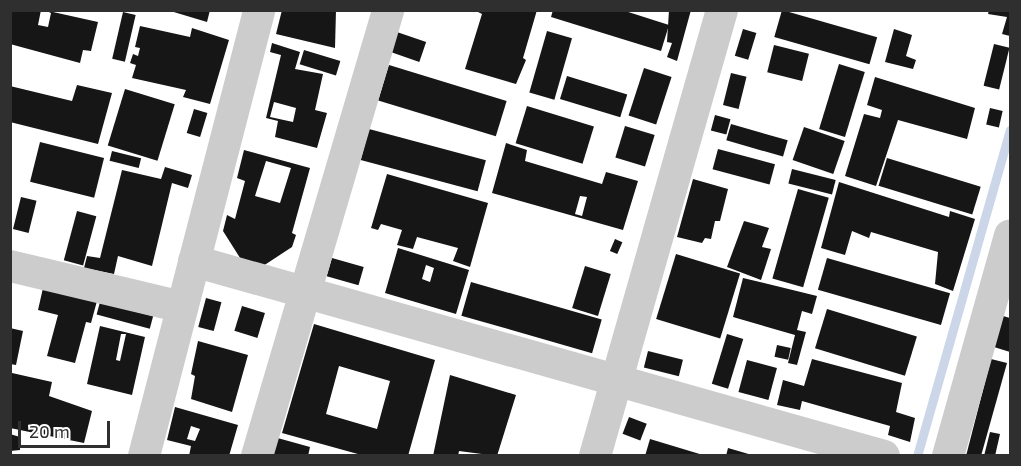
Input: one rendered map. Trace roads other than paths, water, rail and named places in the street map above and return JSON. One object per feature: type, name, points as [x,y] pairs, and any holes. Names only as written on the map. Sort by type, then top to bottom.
[{"type":"street","points":[[144,456],[259,10]]},
{"type":"street","points":[[256,456],[388,10]]},
{"type":"street","points":[[596,456],[722,10]]},
{"type":"street","points":[[948,456],[1011,236]]},
{"type":"street","points":[[194,261],[884,456]]},
{"type":"street","points":[[10,266],[182,308]]},
{"type":"waterway","points":[[917,456],[1010,130]]}]
